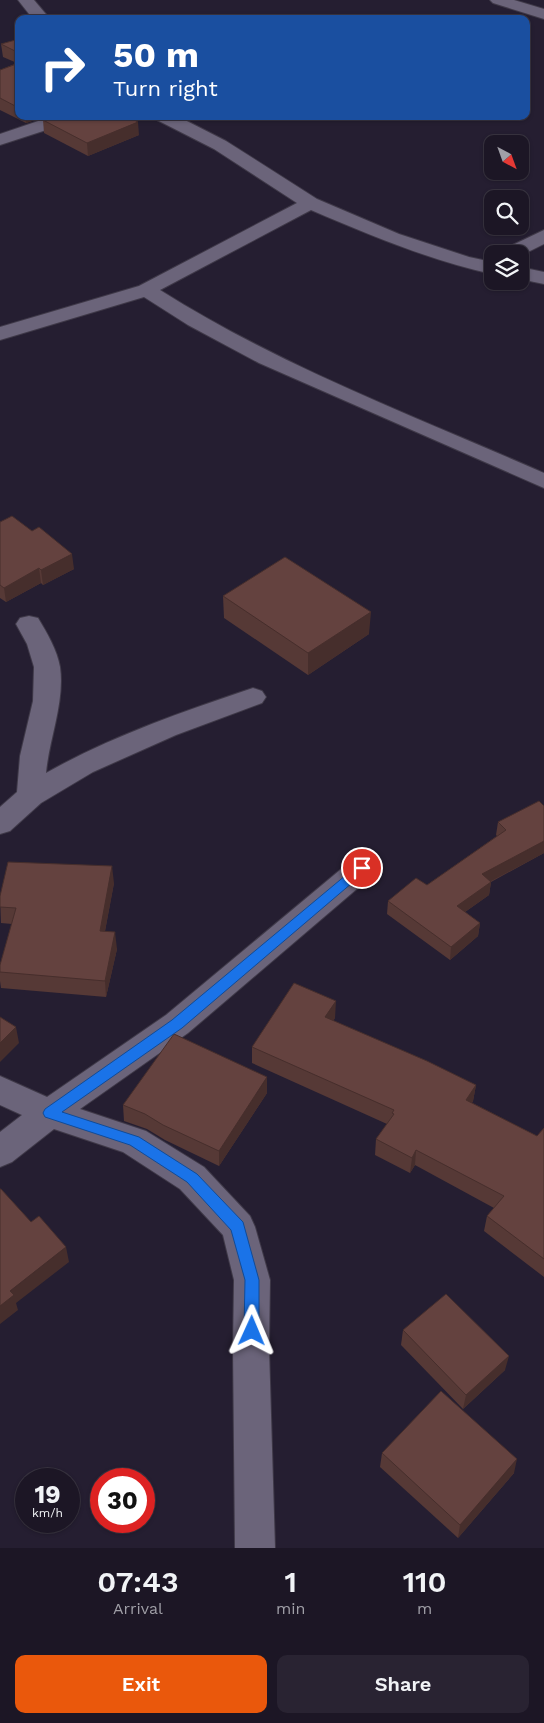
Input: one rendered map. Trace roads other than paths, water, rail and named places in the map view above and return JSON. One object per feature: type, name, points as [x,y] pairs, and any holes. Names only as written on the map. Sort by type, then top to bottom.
[{"type":"street","points":[[26,0],[38,15]]},
{"type":"street","points":[[498,0],[544,14]]},
{"type":"street","points":[[0,140],[59,120]]},
{"type":"street","points":[[172,120],[220,145],[310,203],[392,238],[464,262],[484,264]]},
{"type":"street","points":[[0,334],[146,290],[310,203]]},
{"type":"street","points":[[526,245],[544,236]]},
{"type":"street","points":[[529,275],[544,278]]},
{"type":"street","points":[[146,290],[195,321],[266,360],[544,482]]},
{"type":"street","points":[[29,624],[40,644],[46,667],[46,701],[34,756],[30,797]]},
{"type":"street","points":[[0,824],[30,797],[112,750],[174,725],[253,697]]},
{"type":"street","points":[[0,1152],[49,1113],[177,1024],[362,868]]},
{"type":"street","points":[[0,1090],[49,1113],[134,1141],[192,1178],[238,1227],[252,1280],[251,1348],[255,1548]]}]
